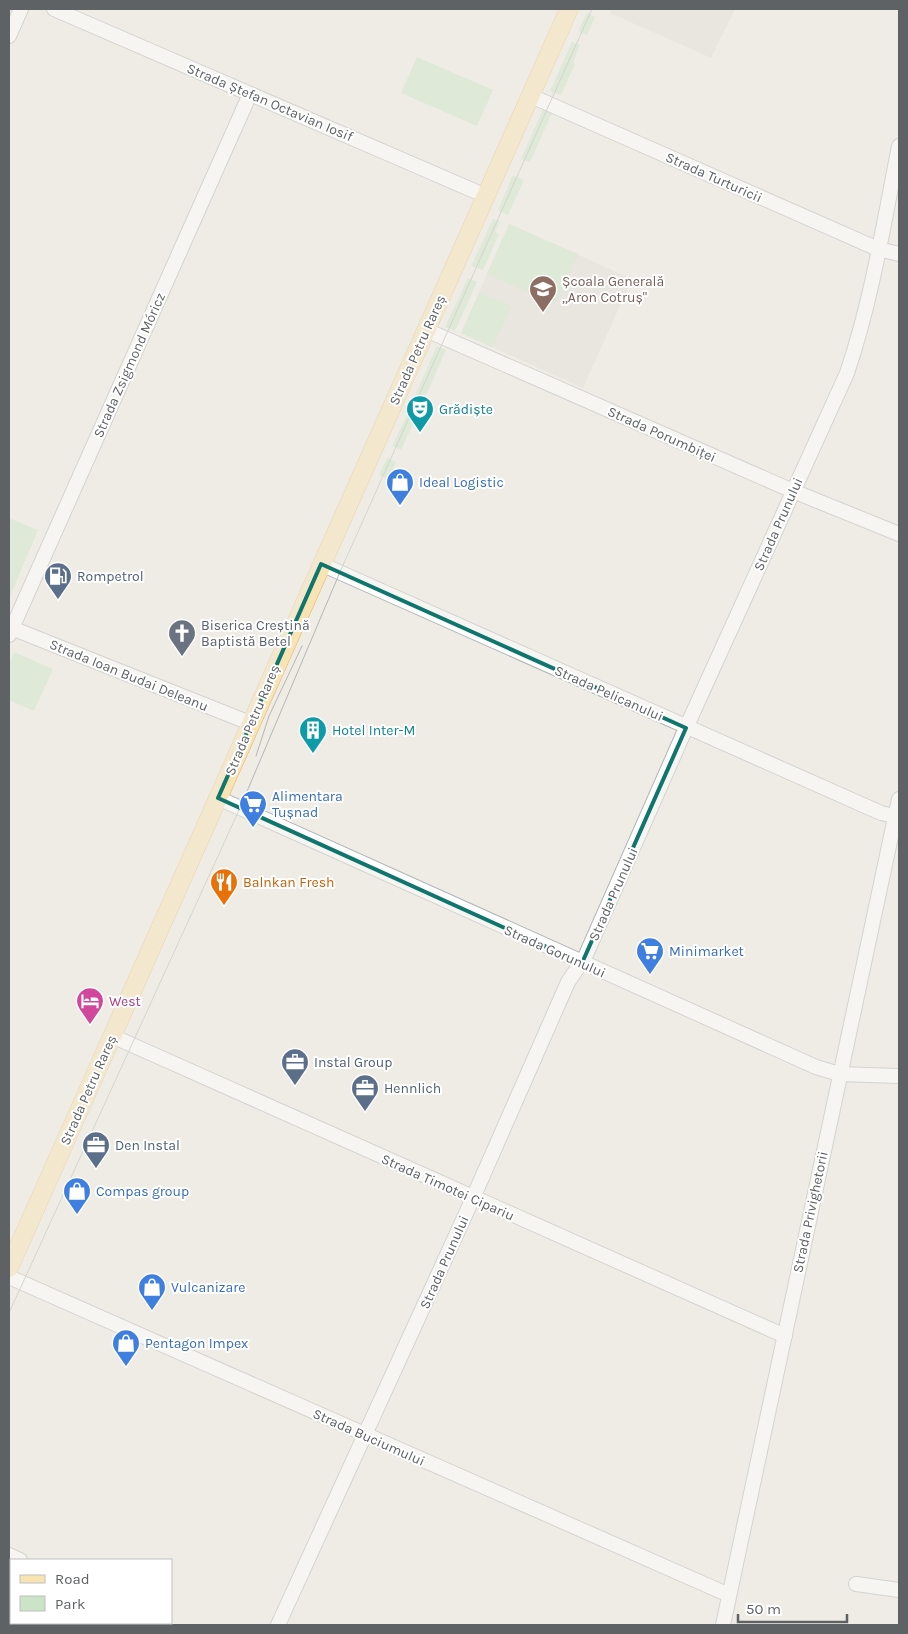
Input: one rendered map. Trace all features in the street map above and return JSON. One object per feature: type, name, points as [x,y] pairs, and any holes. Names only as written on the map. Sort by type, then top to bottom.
[{"type":"main road","name":"Strada Petru Rareș","points":[[9,1268],[569,9]]},
{"type":"street","points":[[9,36],[21,9]]},
{"type":"street","name":"Strada Ștefan Octavian Iosif","points":[[54,9],[486,196]]},
{"type":"street","name":"Strada Zsigmond Móricz","points":[[10,630],[250,94]]},
{"type":"street","name":"Strada Turturicii","points":[[531,96],[878,249],[899,254]]},
{"type":"street","name":"Strada Prunului","points":[[278,1625],[473,1198],[568,982],[582,963],[847,373],[861,332],[899,146]]},
{"type":"street","name":"Strada Porumbiței","points":[[426,330],[793,491],[899,534]]},
{"type":"street","name":"Strada Pelicanului","points":[[321,564],[686,728],[880,813],[898,817]]},
{"type":"street","name":"Strada Ioan Budai Deleanu","points":[[10,630],[250,723]]},
{"type":"street","name":"Strada Gorunului","points":[[218,798],[816,1067],[839,1074],[899,1076]]},
{"type":"street","name":"Strada Privighetorii","points":[[723,1625],[839,1074],[898,817],[899,799]]},
{"type":"street","name":"Strada Timotei Cipariu","points":[[112,1036],[785,1336]]},
{"type":"street","name":"Strada Buciumului","points":[[9,1277],[730,1595]]},
{"type":"street","points":[[856,1584],[899,1590]]},
{"type":"highlighted area","points":[[321,564],[686,728],[582,963],[218,798]]},
{"type":"shaded area","points":[[612,9],[735,9],[711,58],[610,13]]},
{"type":"shaded area","name":"Școala Generală ,,Aron Cotruș\"","points":[[509,224],[632,279],[583,388],[461,333]]},
{"type":"green space","points":[[587,13],[595,17],[587,35],[578,31]]},
{"type":"green space","points":[[572,42],[580,45],[573,62],[575,64],[561,95],[550,91]]},
{"type":"green space","points":[[417,57],[493,90],[477,126],[401,93]]},
{"type":"green space","points":[[543,109],[552,113],[530,162],[521,159]]},
{"type":"green space","points":[[513,175],[524,180],[508,215],[498,210]]},
{"type":"green space","points":[[493,219],[500,221],[495,232],[499,234],[483,270],[471,266]]},
{"type":"green space","points":[[509,224],[578,254],[555,304],[487,274]]},
{"type":"green space","points":[[468,278],[477,282],[455,331],[445,327]]},
{"type":"green space","points":[[479,293],[512,306],[492,347],[461,333]]},
{"type":"green space","points":[[437,346],[446,350],[422,404],[413,400]]},
{"type":"green space","points":[[410,409],[418,413],[401,450],[392,446]]},
{"type":"green space","points":[[387,458],[396,462],[388,479],[379,475]]},
{"type":"green space","points":[[9,518],[38,530],[9,599]]},
{"type":"green space","points":[[14,652],[53,669],[34,711],[9,700],[9,664]]},
{"type":"tram line","points":[[9,1313],[240,808],[340,572],[592,9]]},
{"type":"tram line","points":[[256,756],[269,716],[302,646]]},
{"type":"place","name":"Școala Generală ,,Aron Cotruș\"","points":[[543,313]]},
{"type":"place","name":"Grădiște","points":[[420,433]]},
{"type":"place","name":"Ideal Logistic","points":[[400,506]]},
{"type":"place","name":"Rompetrol","points":[[58,600]]},
{"type":"place","name":"Biserica Creștină Baptistă Betel","points":[[182,657]]},
{"type":"place","name":"Hotel Inter-M","points":[[313,754]]},
{"type":"place","name":"Alimentara Tușnad","points":[[253,828]]},
{"type":"place","name":"Balnkan Fresh","points":[[224,906]]},
{"type":"place","name":"Minimarket","points":[[650,975]]},
{"type":"place","name":"West","points":[[90,1025]]},
{"type":"place","name":"Instal Group","points":[[295,1086]]},
{"type":"place","name":"Hennlich","points":[[365,1112]]},
{"type":"place","name":"Den Instal","points":[[96,1169]]},
{"type":"place","name":"Compas group","points":[[77,1215]]},
{"type":"place","name":"Vulcanizare","points":[[152,1311]]},
{"type":"place","name":"Pentagon Impex","points":[[126,1367]]}]
